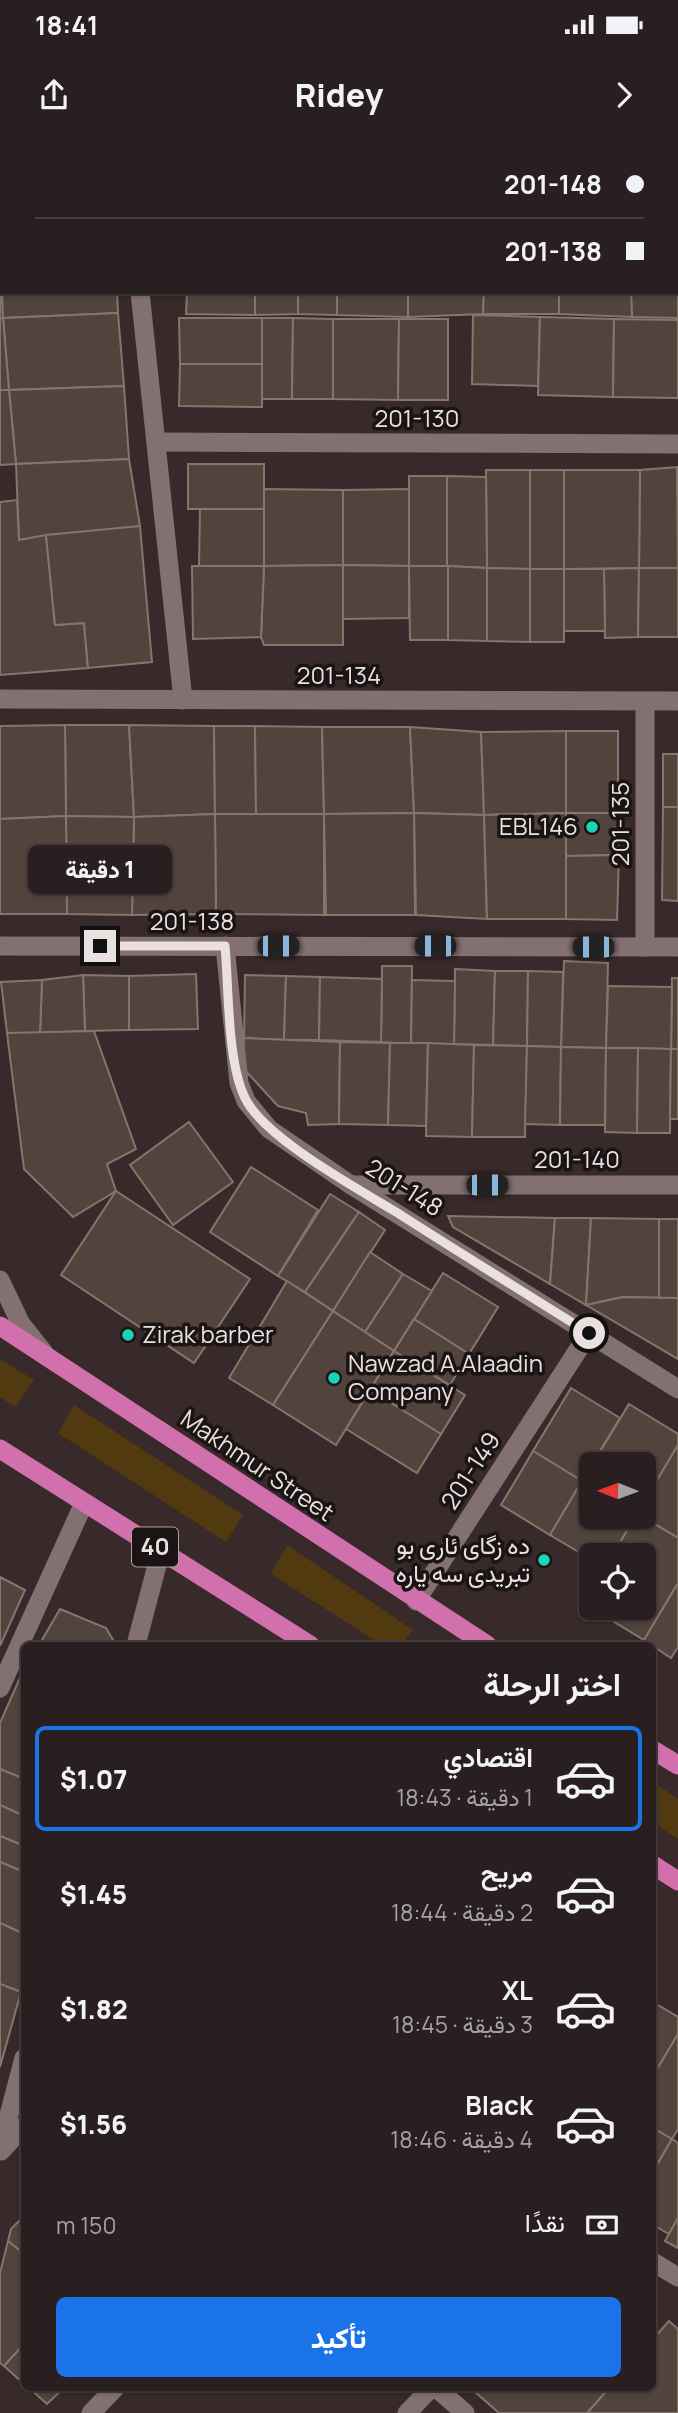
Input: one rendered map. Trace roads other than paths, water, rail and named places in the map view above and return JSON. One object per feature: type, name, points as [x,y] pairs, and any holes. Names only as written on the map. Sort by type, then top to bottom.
[{"type":"highway","name":"Makhmur Street","points":[[0,1326],[482,1642]]},
{"type":"highway","name":"40","points":[[0,1449],[305,1642]]},
{"type":"highway","points":[[656,1752],[678,1766]]},
{"type":"highway","points":[[656,1867],[678,1881]]},
{"type":"street","points":[[139,294],[183,700]]},
{"type":"street","name":"201-130","points":[[156,442],[678,444]]},
{"type":"street","name":"201-134","points":[[0,699],[678,701]]},
{"type":"street","name":"201-135","points":[[645,701],[645,947]]},
{"type":"street","name":"201-138","points":[[0,946],[678,947]]},
{"type":"street","name":"201-148","points":[[225,946],[235,1066],[246,1101],[270,1129],[351,1185],[678,1388]]},
{"type":"street","name":"201-140","points":[[351,1185],[678,1185]]},
{"type":"street","points":[[0,1280],[20,1324],[47,1356]]},
{"type":"street","name":"201-149","points":[[416,1601],[589,1333]]},
{"type":"street","points":[[0,1688],[84,1503]]},
{"type":"street","points":[[137,1642],[161,1550]]},
{"type":"street","points":[[0,2150],[21,2070]]},
{"type":"street","points":[[0,2150],[21,2129]]},
{"type":"street","points":[[656,2264],[678,2277]]},
{"type":"street","points":[[91,2413],[112,2391]]},
{"type":"street","points":[[407,2413],[429,2391]]},
{"type":"street","points":[[438,2391],[465,2413]]},
{"type":"place","name":"EBL146","points":[[592,827]]},
{"type":"place","name":"Zirak barber","points":[[128,1335]]},
{"type":"place","name":"Nawzad A.Alaadin Company","points":[[334,1378]]},
{"type":"place","name":"ده زگاى ئاری بو تبریدی سە یارە","points":[[544,1560]]}]
